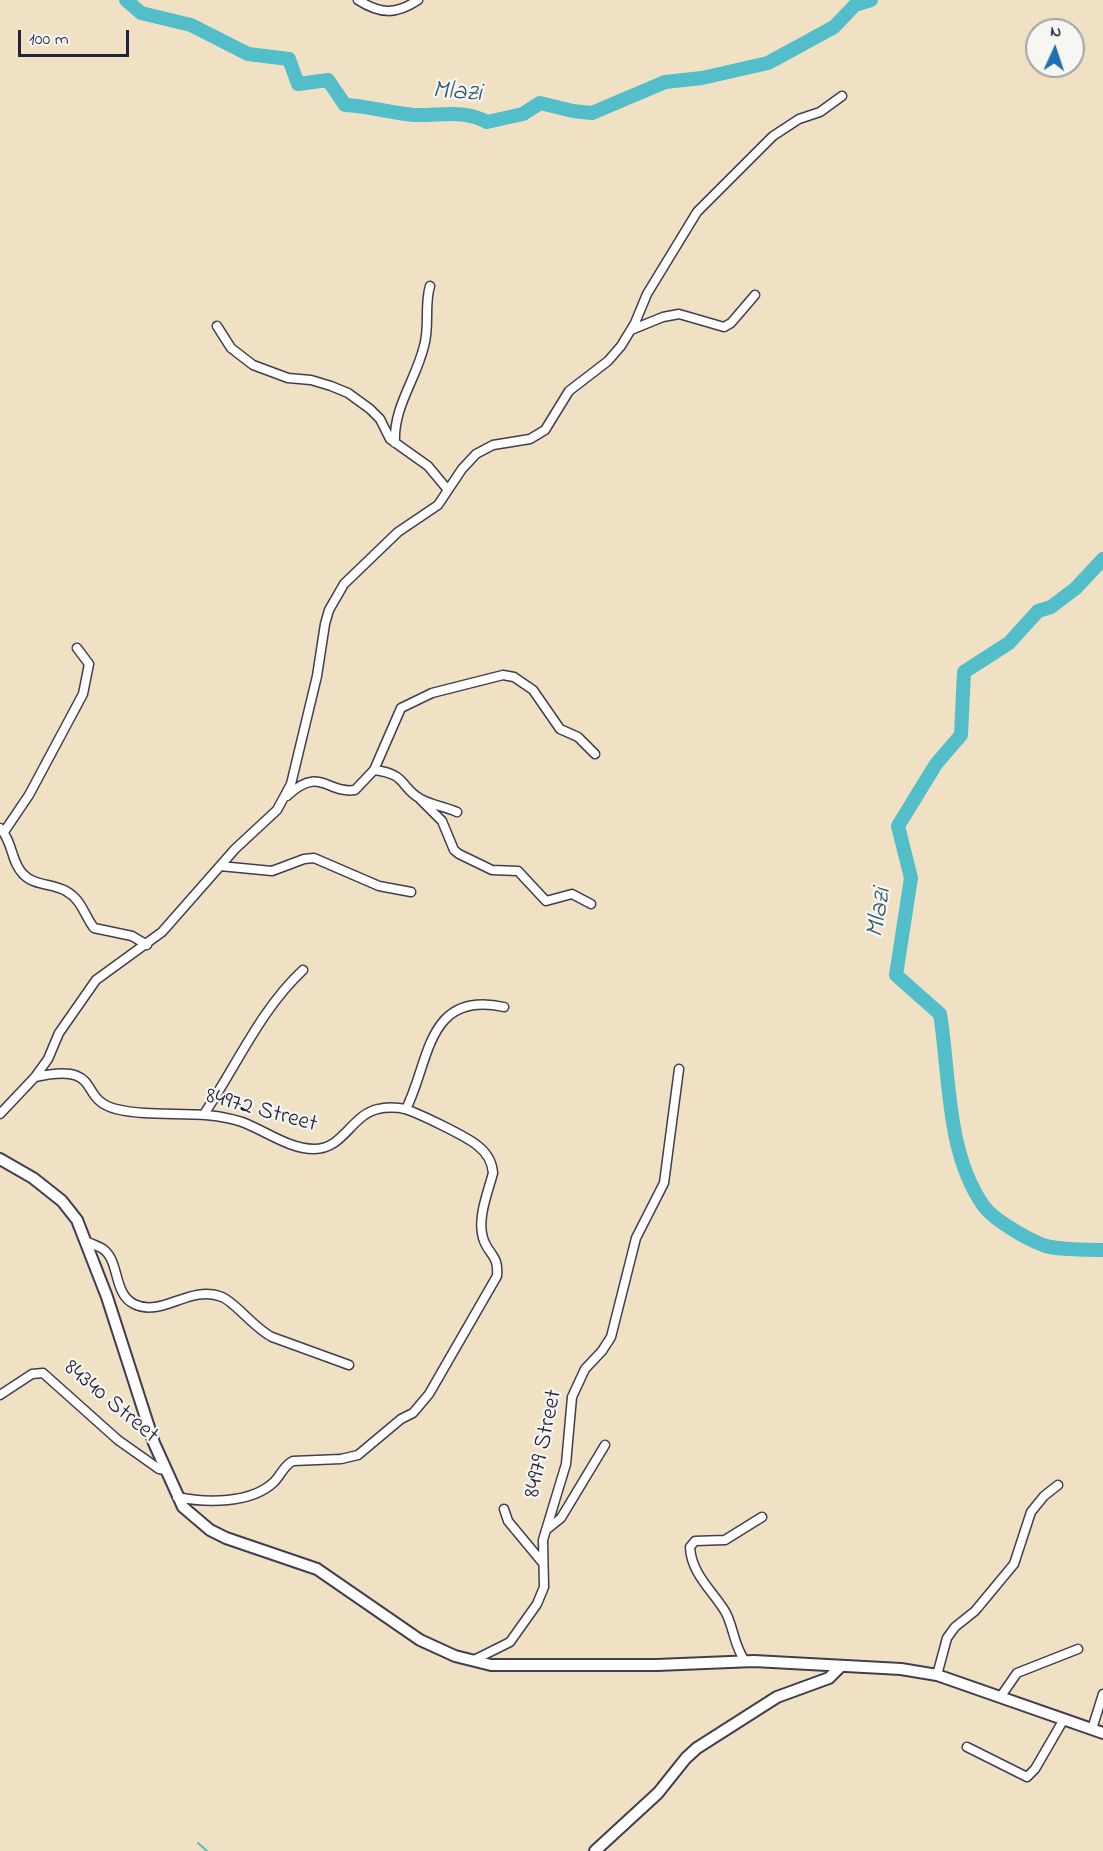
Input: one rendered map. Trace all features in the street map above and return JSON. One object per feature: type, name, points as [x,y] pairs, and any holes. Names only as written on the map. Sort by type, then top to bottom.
[{"type":"street","points":[[358,0],[373,9],[392,12],[418,0]]},
{"type":"street","points":[[284,799],[291,784],[317,676],[325,624],[334,599],[344,584],[406,526],[438,505],[476,454],[502,443],[524,441],[541,433],[554,420],[569,391],[614,355],[631,330],[647,294],[697,212],[773,136],[799,120],[820,112],[842,96]]},
{"type":"street","points":[[395,443],[394,422],[415,377],[425,344],[426,308],[430,286]]},
{"type":"street","points":[[631,330],[663,317],[679,314],[724,327],[731,323],[755,295]]},
{"type":"street","points":[[217,326],[231,348],[253,365],[288,378],[320,382],[348,393],[377,415],[387,435],[428,466],[448,490]]},
{"type":"street","points":[[77,648],[89,664],[83,694],[29,795],[2,830],[9,839],[20,871],[26,877],[66,891],[83,908],[94,928],[132,936],[147,945]]},
{"type":"street","points":[[1,1112],[35,1077],[48,1059],[59,1033],[96,980],[147,945],[220,866],[266,822],[284,799],[301,785],[323,783],[345,791],[355,790],[374,770],[401,708],[432,693],[503,675],[514,677],[533,690],[560,729],[578,737],[596,754]]},
{"type":"street","points":[[374,770],[385,771],[403,780],[439,816],[454,850],[464,858],[497,871],[518,871],[546,901],[573,894],[591,904]]},
{"type":"street","points":[[420,799],[457,812]]},
{"type":"street","points":[[220,866],[272,871],[304,859],[314,858],[379,886],[411,892]]},
{"type":"street","points":[[204,1114],[266,1013],[303,970]]},
{"type":"street","points":[[177,1497],[198,1501],[238,1497],[265,1489],[293,1461],[341,1459],[358,1455],[423,1404],[497,1276],[499,1263],[483,1240],[482,1228],[493,1173],[492,1164],[485,1152],[473,1142],[406,1109],[419,1069],[438,1026],[455,1013],[474,1005],[504,1007]]},
{"type":"street","name":"84979 Street","points":[[472,1661],[510,1642],[542,1594],[544,1576],[542,1563],[546,1531],[566,1464],[572,1397],[585,1369],[602,1351],[610,1337],[636,1238],[664,1183],[679,1069]]},
{"type":"street","name":"84972 Street","points":[[35,1077],[52,1074],[80,1076],[97,1098],[115,1109],[204,1114],[241,1122],[298,1148],[325,1148],[337,1142],[355,1124],[378,1109],[406,1109]]},
{"type":"street","points":[[0,1101],[1,1112]]},
{"type":"street","points":[[0,1160],[33,1178],[62,1201],[77,1220],[165,1470],[183,1507],[210,1530],[226,1538],[317,1569],[401,1629],[440,1650],[491,1665],[745,1661],[901,1669],[937,1675],[1097,1731],[1103,1694]]},
{"type":"street","points":[[86,1242],[106,1253],[126,1297],[133,1304],[165,1306],[193,1294],[222,1297],[261,1331],[272,1337],[349,1365]]},
{"type":"street","name":"84340 Street","points":[[0,1395],[32,1374],[44,1372],[118,1440],[159,1470],[165,1470]]},
{"type":"street","points":[[546,1531],[561,1518],[604,1445]]},
{"type":"street","points":[[937,1675],[948,1638],[955,1627],[975,1611],[1014,1564],[1031,1512],[1044,1496],[1058,1485]]},
{"type":"street","points":[[504,1509],[508,1521],[542,1563]]},
{"type":"street","points":[[745,1661],[736,1647],[725,1613],[698,1574],[690,1548],[695,1541],[725,1540],[762,1517]]},
{"type":"street","points":[[1001,1696],[1017,1673],[1078,1649]]},
{"type":"street","points":[[596,1850],[658,1793],[686,1758],[705,1743],[777,1697],[829,1678],[841,1666]]},
{"type":"street","points":[[967,1747],[1027,1777],[1035,1769],[1047,1744],[1064,1719]]},
{"type":"waterway","name":"Mlazi","points":[[126,0],[141,13],[191,25],[248,54],[289,59],[298,84],[328,80],[345,105],[414,115],[460,114],[487,122],[523,114],[540,103],[592,113],[665,82],[702,78],[768,63],[834,27],[855,5],[871,0]]},
{"type":"waterway","name":"Mlazi","points":[[1103,559],[1076,588],[1051,607],[1038,611],[1009,643],[964,672],[961,735],[936,764],[898,826],[911,878],[896,975],[940,1014],[956,1137],[971,1184],[983,1205],[1010,1228],[1043,1245],[1065,1249],[1103,1250]]},
{"type":"waterway","points":[[198,1843],[207,1851]]}]
